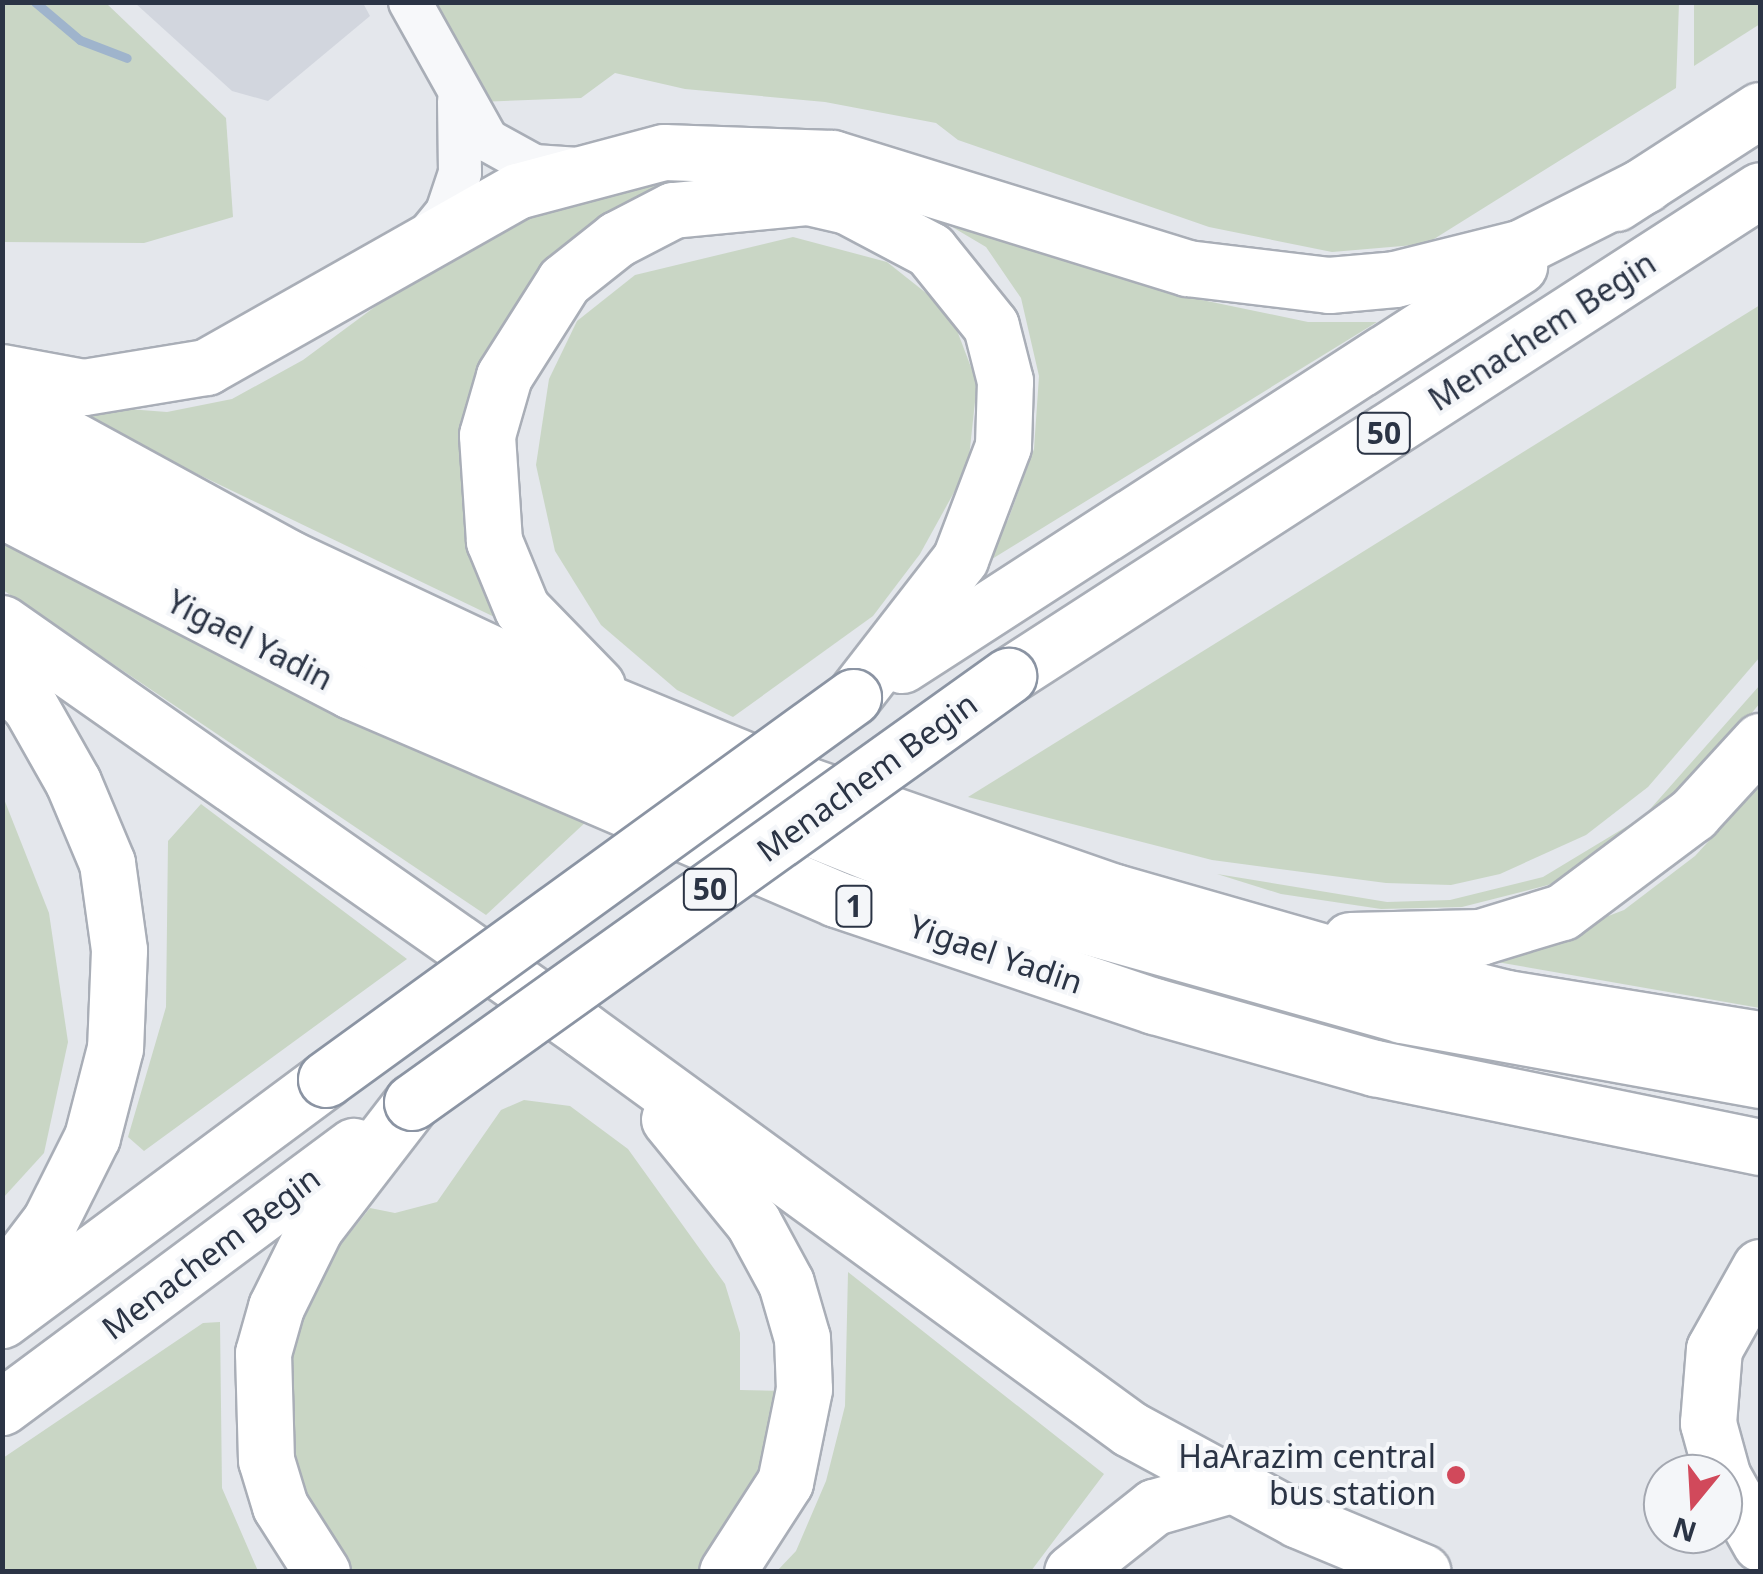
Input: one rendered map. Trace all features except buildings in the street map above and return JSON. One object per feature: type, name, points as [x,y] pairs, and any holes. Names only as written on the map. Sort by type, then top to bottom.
[{"type":"highway","name":"Menachem Begin","points":[[920,639],[1760,110]]},
{"type":"highway","points":[[2,372],[84,387],[206,367],[284,328],[426,238],[580,169],[718,148],[832,158],[1187,268],[1329,285],[1396,279],[1522,247],[1645,185]]},
{"type":"highway","name":"Menachem Begin","points":[[2,1407],[412,1102],[1008,676],[1760,190]]},
{"type":"highway","points":[[649,723],[562,657],[522,609],[494,541],[486,434],[504,376],[564,281],[616,239],[673,210],[766,196],[847,206],[930,250],[991,326],[1005,381],[1002,446],[960,559],[920,639]]},
{"type":"highway","points":[[2,402],[289,558],[649,723],[1097,886],[1282,941],[1508,998],[1760,1039]]},
{"type":"highway","name":"Yigael Yadin","points":[[2,450],[233,575],[531,716],[900,864],[1054,918],[1402,1015],[1760,1080]]},
{"type":"highway","name":"Yigael Yadin","points":[[2,510],[350,692],[836,900],[1154,1006],[1375,1068],[1760,1147]]},
{"type":"highway","points":[[2,623],[583,1030],[1130,1430],[1227,1486],[1423,1572]]},
{"type":"highway","name":"50","points":[[2,1320],[326,1078],[853,696],[920,639]]},
{"type":"highway","points":[[2,678],[30,706],[73,782],[106,863],[119,950],[114,1048],[92,1137],[50,1222],[2,1284]]},
{"type":"highway","points":[[1282,941],[1520,930],[1643,857],[1760,741]]},
{"type":"highway","points":[[583,1030],[753,1222],[786,1284],[802,1338],[804,1388],[784,1482],[727,1572]]},
{"type":"highway","points":[[322,1572],[280,1506],[266,1460],[263,1353],[276,1307],[315,1228],[412,1102]]},
{"type":"highway","points":[[1716,1454],[1708,1423],[1714,1349],[1760,1267]]},
{"type":"highway","points":[[1072,1572],[1154,1507],[1227,1486]]},
{"type":"highway","points":[[1743,1513],[1760,1543]]},
{"type":"street","points":[[410,2],[459,100],[503,153],[545,169],[580,169]]},
{"type":"street","points":[[426,238],[447,212],[462,164],[459,100]]},
{"type":"shaded area","points":[[135,3],[363,3],[370,16],[268,101],[232,91]]},
{"type":"green space","points":[[3,2],[106,3],[226,118],[233,217],[144,243],[3,242]]},
{"type":"green space","points":[[434,3],[1679,3],[1676,88],[1426,244],[1332,252],[1209,227],[958,140],[936,123],[825,102],[685,89],[615,73],[581,98],[479,102]]},
{"type":"green space","points":[[1694,3],[1760,3],[1760,24],[1694,66]]},
{"type":"green space","points":[[751,172],[513,317],[515,627],[50,403],[167,412],[232,399],[303,360],[476,232],[647,176]]},
{"type":"green space","points":[[900,196],[1173,294],[1308,322],[1377,322],[979,567],[1008,520],[1034,449],[1039,376],[1021,298],[986,247]]},
{"type":"green space","points":[[793,237],[887,262],[950,312],[977,383],[968,467],[920,554],[873,616],[733,717],[677,690],[601,625],[555,551],[536,465],[549,379],[577,321],[635,275]]},
{"type":"green space","points":[[1760,305],[1760,657],[1648,787],[1586,835],[1500,874],[1451,885],[1386,883],[1212,860],[968,797]]},
{"type":"green space","points":[[2,535],[589,819],[486,915],[3,590]]},
{"type":"green space","points":[[1760,685],[1760,703],[1699,777],[1585,869],[1548,885],[1462,907],[1381,909],[1281,894],[1217,874],[1387,902],[1450,900],[1543,877],[1644,816]]},
{"type":"green space","points":[[1760,785],[1760,1008],[1491,961],[1624,910],[1695,856]]},
{"type":"green space","points":[[2,794],[49,913],[68,1042],[44,1153],[3,1198]]},
{"type":"green space","points":[[201,804],[407,959],[144,1151],[128,1137],[166,1007],[168,841]]},
{"type":"green space","points":[[524,1100],[570,1106],[628,1149],[725,1284],[740,1333],[740,1390],[786,1391],[778,1443],[732,1537],[698,1571],[351,1571],[323,1539],[291,1473],[283,1400],[295,1327],[329,1259],[370,1208],[395,1213],[437,1202],[501,1110]]},
{"type":"green space","points":[[848,1272],[1104,1474],[1031,1571],[777,1571],[796,1551],[826,1481],[845,1406]]},
{"type":"green space","points":[[220,1322],[222,1488],[258,1571],[3,1571],[3,1458],[203,1323]]},
{"type":"waterway","points":[[35,2],[80,40],[127,58]]},
{"type":"place","name":"HaArazim central bus station","points":[[1456,1475]]}]
